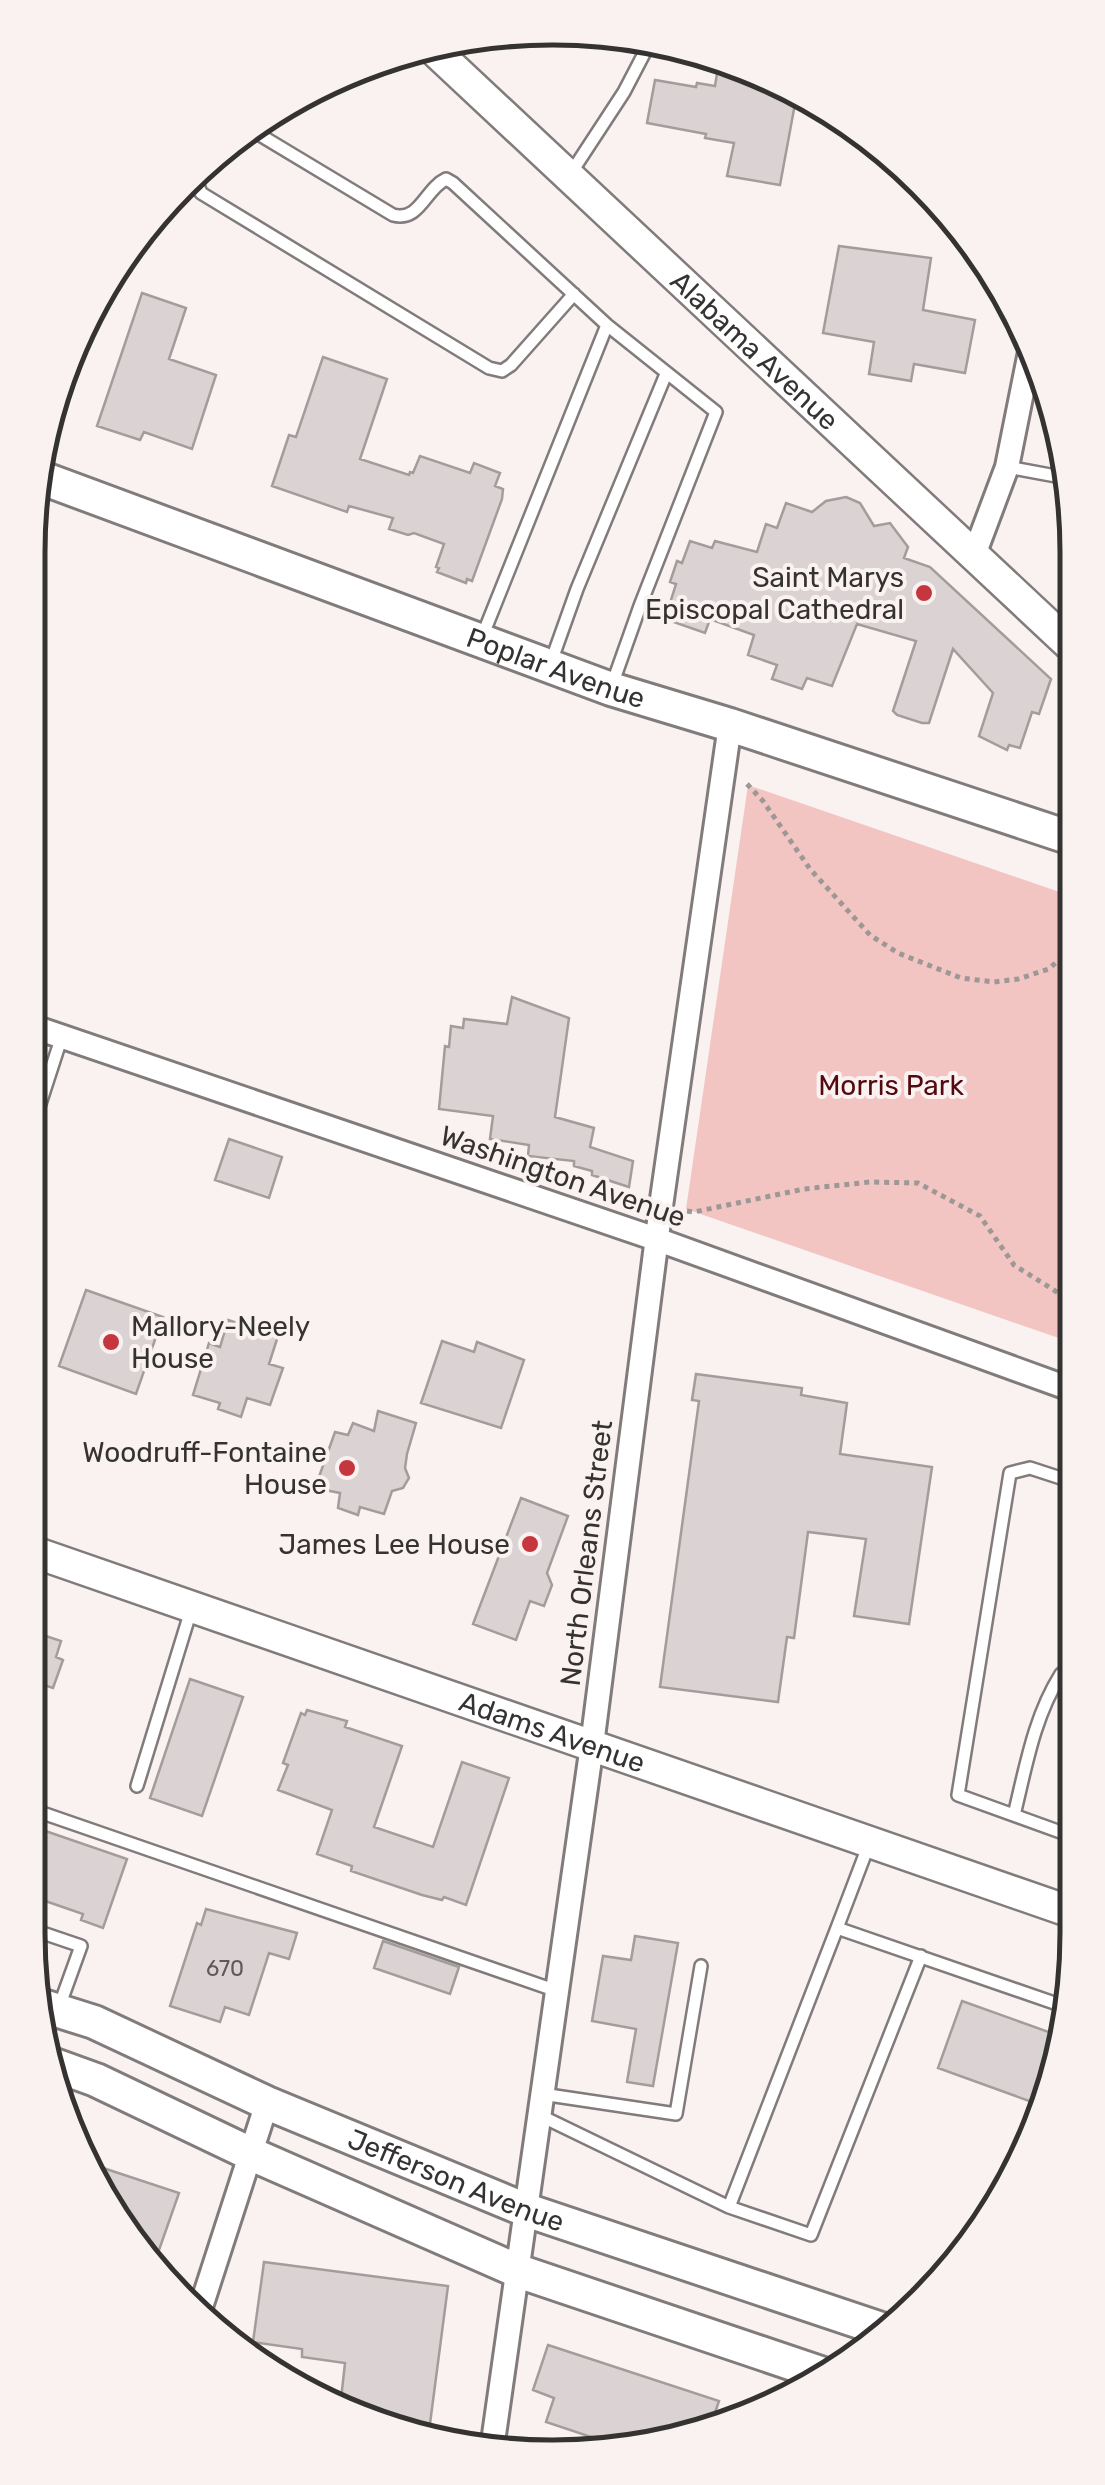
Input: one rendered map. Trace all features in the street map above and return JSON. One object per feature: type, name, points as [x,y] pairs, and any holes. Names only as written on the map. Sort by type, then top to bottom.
[{"type":"main road","name":"Poplar Avenue","points":[[50,481],[611,689],[1060,834]]},
{"type":"main road","name":"Jefferson Avenue","points":[[51,2009],[94,2022],[267,2103],[526,2210],[872,2326]]},
{"type":"main road","name":"Jefferson Avenue","points":[[64,2069],[96,2080],[251,2154],[518,2271],[810,2370]]},
{"type":"street","name":"Alabama Avenue","points":[[442,57],[1060,635]]},
{"type":"street","points":[[974,555],[1007,467],[1026,371]]},
{"type":"street","name":"North Orleans Street","points":[[494,2437],[592,1745],[660,1206],[730,725]]},
{"type":"street","name":"Washington Avenue","points":[[45,1030],[656,1239],[1060,1385]]},
{"type":"street","name":"Adams Avenue","points":[[45,1556],[1060,1908]]},
{"type":"street","points":[[204,2301],[267,2103]]},
{"type":"lane","points":[[568,176],[624,92],[644,54]]},
{"type":"lane","points":[[263,136],[393,215],[411,215],[438,183],[446,179],[453,182],[607,325],[716,412],[611,689]]},
{"type":"lane","points":[[199,189],[200,194],[489,368],[502,371],[511,365],[574,294]]},
{"type":"lane","points":[[481,641],[607,325]]},
{"type":"lane","points":[[550,666],[577,589],[666,374]]},
{"type":"lane","points":[[1007,467],[1054,476]]},
{"type":"lane","points":[[45,1088],[62,1036]]},
{"type":"lane","points":[[1060,1478],[1030,1468],[1010,1473],[958,1795],[1060,1832]]},
{"type":"lane","points":[[137,1786],[192,1607]]},
{"type":"lane","points":[[1014,1815],[1036,1723],[1060,1676]]},
{"type":"lane","points":[[45,1814],[557,1991]]},
{"type":"lane","points":[[729,2207],[868,1844]]},
{"type":"lane","points":[[837,1928],[1055,2003]]},
{"type":"lane","points":[[45,1934],[81,1946],[50,2006]]},
{"type":"lane","points":[[540,2104],[729,2207],[811,2235],[920,1956]]},
{"type":"lane","points":[[540,2104],[676,2114],[701,1966]]},
{"type":"path","points":[[726,762],[763,801],[810,868],[870,936],[898,953],[961,978],[994,982],[1049,969],[1060,959]]},
{"type":"path","points":[[660,1206],[694,1212],[804,1188],[870,1182],[918,1183],[980,1216],[1014,1265],[1060,1294]]},
{"type":"green space","name":"Morris Park","points":[[748,785],[1060,892],[1060,1338],[686,1209]]},
{"type":"building","points":[[717,72],[794,107],[780,185],[727,176],[734,143],[647,123],[655,80],[715,86]]},
{"type":"building","points":[[839,246],[931,258],[923,310],[975,320],[965,373],[914,364],[911,381],[869,374],[874,342],[823,333]]},
{"type":"building","points":[[142,293],[186,308],[169,359],[216,375],[192,449],[144,432],[140,440],[97,426]]},
{"type":"building","points":[[323,357],[387,379],[360,459],[409,475],[420,456],[470,473],[474,463],[500,473],[495,486],[503,489],[502,499],[472,581],[467,579],[466,583],[437,572],[444,544],[389,529],[393,518],[349,506],[347,512],[272,486],[289,435],[296,437]]},
{"type":"building","points":[[846,497],[860,503],[874,526],[890,523],[908,547],[904,558],[930,567],[1051,679],[1039,714],[1032,712],[1020,748],[1009,745],[1007,750],[979,736],[993,693],[953,649],[929,723],[922,723],[893,711],[916,641],[857,624],[832,686],[807,678],[802,689],[772,679],[777,665],[748,655],[754,635],[710,619],[705,633],[665,619],[676,584],[670,582],[690,541],[712,548],[715,541],[757,552],[766,524],[777,528],[786,503],[812,512],[826,501]]},
{"type":"building","points":[[512,997],[569,1018],[555,1117],[594,1128],[590,1147],[633,1161],[629,1187],[592,1175],[592,1171],[574,1166],[574,1161],[528,1156],[529,1145],[490,1139],[493,1116],[439,1109],[445,1046],[449,1047],[451,1026],[463,1028],[464,1019],[507,1024]]},
{"type":"building","points":[[229,1139],[282,1157],[269,1198],[215,1180]]},
{"type":"building","name":"Mallory-Neely House","points":[[86,1290],[163,1317],[136,1394],[59,1366]]},
{"type":"building","points":[[228,1320],[278,1336],[269,1364],[283,1368],[270,1405],[247,1398],[241,1417],[218,1409],[220,1403],[193,1395],[209,1343],[220,1347]]},
{"type":"building","points":[[442,1341],[474,1352],[477,1342],[524,1360],[501,1428],[421,1403]]},
{"type":"building","points":[[696,1374],[802,1388],[801,1395],[847,1403],[840,1454],[932,1467],[909,1624],[854,1616],[866,1539],[808,1532],[794,1638],[787,1637],[778,1702],[660,1687],[699,1401],[692,1400]]},
{"type":"building","name":"Woodruff-Fontaine House","points":[[378,1411],[416,1423],[405,1468],[409,1478],[403,1488],[392,1491],[384,1514],[360,1507],[358,1515],[338,1508],[340,1493],[315,1488],[335,1432],[348,1435],[353,1423],[374,1431]]},
{"type":"building","name":"James Lee House","points":[[521,1498],[568,1516],[547,1573],[552,1585],[544,1606],[530,1601],[516,1640],[473,1624]]},
{"type":"building","points":[[45,1636],[61,1641],[56,1657],[63,1660],[53,1688],[45,1685]]},
{"type":"building","points":[[190,1679],[243,1697],[202,1816],[150,1798]]},
{"type":"building","points":[[307,1710],[347,1721],[345,1727],[402,1746],[374,1827],[433,1847],[462,1762],[509,1778],[466,1905],[351,1871],[352,1866],[317,1854],[332,1810],[278,1790],[301,1713],[305,1715]]},
{"type":"building","points":[[45,1831],[127,1859],[103,1928],[81,1920],[83,1914],[45,1901]]},
{"type":"building","points":[[206,1909],[297,1933],[289,1959],[269,1953],[249,2015],[225,2007],[220,2022],[170,2006],[197,1923],[201,1925]]},
{"type":"building","points":[[635,1936],[678,1943],[653,2086],[627,2082],[636,2029],[592,2021],[603,1956],[631,1960]]},
{"type":"building","points":[[383,1941],[459,1967],[450,1994],[374,1968]]},
{"type":"building","points":[[962,2001],[1050,2032],[1031,2102],[938,2068]]},
{"type":"building","points":[[103,2168],[179,2193],[158,2252]]},
{"type":"building","points":[[264,2262],[448,2286],[430,2425],[342,2394],[345,2363],[302,2357],[302,2349],[253,2341]]},
{"type":"building","points":[[548,2345],[719,2401],[715,2413],[684,2423],[595,2438],[546,2422],[554,2398],[533,2390]]},
{"type":"place","name":"Saint Marys Episcopal Cathedral","points":[[924,593]]},
{"type":"place","name":"Mallory-Neely House","points":[[111,1342]]},
{"type":"place","name":"Woodruff-Fontaine House","points":[[347,1468]]},
{"type":"place","name":"James Lee House","points":[[530,1544]]}]
